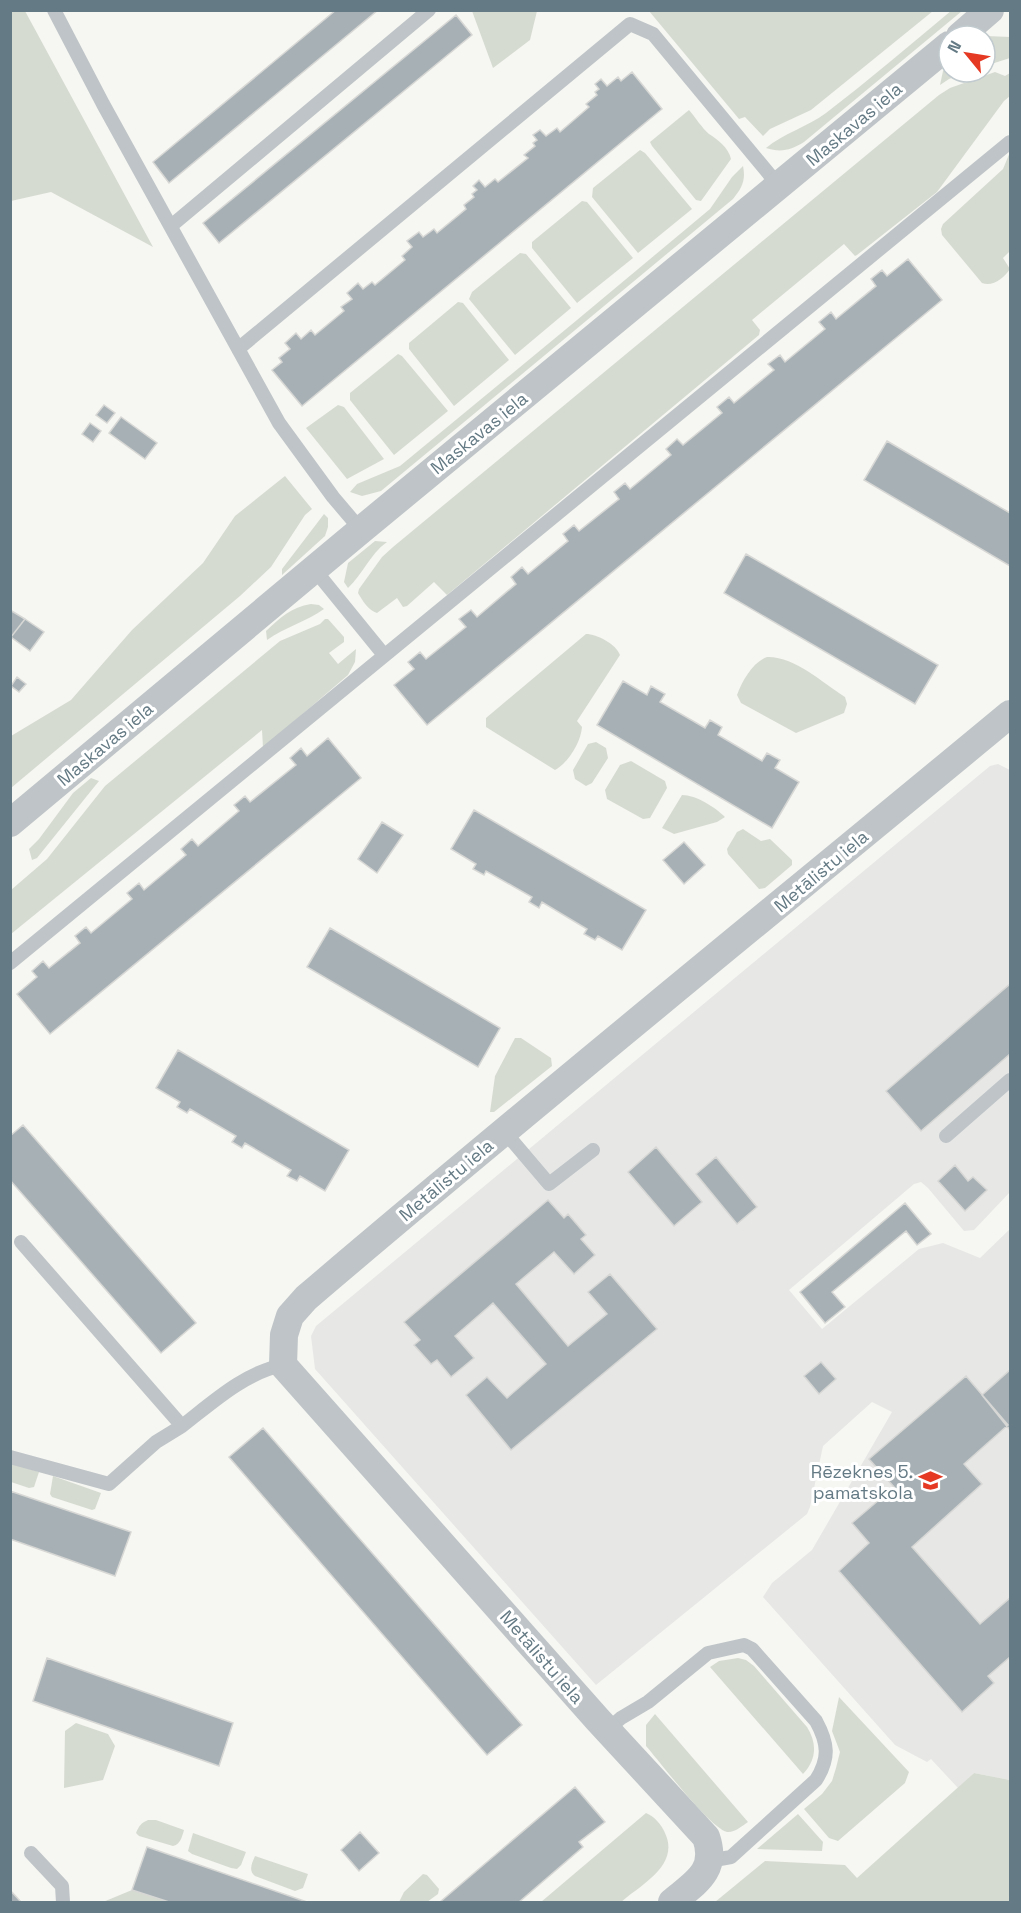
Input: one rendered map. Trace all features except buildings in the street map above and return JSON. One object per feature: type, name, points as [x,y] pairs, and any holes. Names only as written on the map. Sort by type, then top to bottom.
[{"type":"street","points":[[974,24],[990,10]]},
{"type":"street","name":"Maskavas iela","points":[[10,824],[361,530],[937,55]]},
{"type":"street","name":"Metālistu iela","points":[[710,1857],[710,1846],[706,1837],[603,1725],[283,1365],[284,1335],[290,1316],[306,1298],[504,1131],[1008,721]]},
{"type":"street","points":[[672,1902],[702,1876],[710,1857]]},
{"type":"lane","points":[[54,10],[103,104],[279,423],[361,530]]},
{"type":"lane","points":[[171,226],[429,10]]},
{"type":"lane","points":[[238,349],[630,24],[653,34],[779,186]]},
{"type":"lane","points":[[10,963],[1011,142]]},
{"type":"lane","points":[[314,569],[384,655]]},
{"type":"lane","points":[[946,1136],[1011,1080]]},
{"type":"lane","points":[[504,1131],[549,1184],[593,1150]]},
{"type":"lane","points":[[21,1242],[182,1426]]},
{"type":"lane","points":[[10,1457],[109,1484],[156,1442],[182,1426],[248,1377],[267,1368],[283,1365]]},
{"type":"lane","points":[[603,1725],[621,1718],[648,1702],[708,1653],[744,1645],[752,1649],[816,1721],[822,1732],[827,1757],[816,1780],[731,1857],[720,1859],[710,1857]]},
{"type":"lane","points":[[31,1852],[62,1887],[63,1902]]},
{"type":"shaded area","points":[[11,10],[25,11],[153,247],[51,192],[11,201]]},
{"type":"shaded area","points":[[472,10],[537,11],[530,40],[493,68]]},
{"type":"shaded area","points":[[952,10],[962,11],[946,24],[937,24],[937,32],[804,142],[786,150],[766,148],[826,113]]},
{"type":"shaded area","points":[[649,11],[933,11],[811,110],[770,129],[763,136],[745,117],[739,119]]},
{"type":"shaded area","points":[[997,36],[1010,37],[1010,58],[997,62]]},
{"type":"shaded area","points":[[997,73],[1005,76],[1010,73],[1010,96],[937,192],[857,255],[855,256],[844,244],[752,320],[760,330],[759,335],[447,595],[434,582],[407,606],[403,607],[397,598],[377,613],[366,605],[358,593],[359,589],[382,557],[393,547],[950,88],[961,84],[997,84]]},
{"type":"shaded area","points":[[689,110],[706,132],[725,148],[731,159],[701,201],[696,200],[650,142]]},
{"type":"shaded area","points":[[640,150],[692,209],[638,253],[592,197],[593,188]]},
{"type":"shaded area","points":[[1010,152],[1010,251],[1003,258],[1010,269],[998,281],[986,284],[982,283],[942,235],[941,229],[943,224],[1003,169]]},
{"type":"shaded area","points":[[743,166],[742,184],[733,199],[381,491],[362,496],[350,492],[357,484],[400,466],[577,320],[710,209],[732,177]]},
{"type":"shaded area","points":[[582,201],[587,202],[633,258],[577,303],[532,248],[532,242]]},
{"type":"shaded area","points":[[520,253],[526,254],[571,308],[515,355],[469,299],[472,292]]},
{"type":"shaded area","points":[[458,302],[463,303],[509,360],[454,406],[409,349],[409,343]]},
{"type":"shaded area","points":[[398,354],[448,411],[394,455],[350,400],[350,393]]},
{"type":"shaded area","points":[[338,405],[344,407],[384,459],[347,479],[306,428]]},
{"type":"shaded area","points":[[285,476],[312,509],[305,515],[271,567],[240,596],[11,788],[11,736],[71,700],[132,630],[203,563],[235,516]]},
{"type":"shaded area","points":[[324,514],[328,518],[325,536],[282,575],[282,569]]},
{"type":"shaded area","points":[[375,541],[387,542],[376,552],[348,588],[344,582],[348,563]]},
{"type":"shaded area","points":[[311,604],[319,605],[324,609],[267,640],[266,631],[281,618],[292,610]]},
{"type":"shaded area","points":[[328,619],[344,637],[344,642],[329,653],[338,664],[356,649],[355,662],[348,675],[263,748],[262,730],[11,934],[11,890],[47,859],[105,786],[280,641],[320,624]]},
{"type":"shaded area","points":[[586,634],[606,640],[615,647],[620,655],[577,721],[582,727],[573,752],[555,770],[486,727],[486,718]]},
{"type":"shaded area","points":[[767,657],[777,658],[798,666],[845,697],[847,704],[844,713],[796,733],[741,703],[737,695],[745,678],[757,663]]},
{"type":"shaded area","points":[[596,742],[606,748],[608,758],[592,783],[586,786],[575,779],[573,770],[588,744]]},
{"type":"shaded area","points":[[631,761],[665,781],[667,788],[650,818],[643,819],[607,799],[605,790],[620,765]]},
{"type":"shaded area","points":[[998,764],[1010,770],[1010,1192],[974,1230],[964,1231],[928,1188],[921,1182],[914,1184],[789,1290],[822,1329],[919,1249],[943,1243],[980,1258],[1010,1229],[1010,1780],[974,1773],[958,1788],[931,1759],[927,1762],[895,1745],[763,1597],[772,1583],[812,1550],[892,1412],[872,1402],[823,1446],[807,1514],[596,1685],[315,1369],[311,1336],[316,1326],[990,766]]},
{"type":"shaded area","points":[[91,778],[99,781],[37,858],[32,860],[29,849],[73,793]]},
{"type":"shaded area","points":[[682,795],[705,802],[725,817],[717,822],[674,834],[662,828]]},
{"type":"shaded area","points":[[743,829],[761,841],[770,839],[792,860],[792,865],[765,888],[759,889],[728,854],[727,849],[737,832]]},
{"type":"shaded area","points":[[515,1038],[521,1038],[551,1058],[552,1066],[494,1112],[490,1112],[495,1076]]},
{"type":"shaded area","points":[[11,1463],[39,1472],[34,1487],[29,1488],[11,1482]]},
{"type":"shaded area","points":[[53,1476],[101,1493],[95,1509],[52,1497],[50,1494]]},
{"type":"shaded area","points":[[738,1658],[754,1666],[807,1727],[813,1739],[814,1751],[811,1763],[803,1774],[710,1667],[719,1661]]},
{"type":"shaded area","points":[[839,1697],[909,1772],[905,1783],[838,1841],[829,1838],[804,1809],[822,1794],[832,1781],[840,1752],[832,1731]]},
{"type":"shaded area","points":[[655,1714],[748,1822],[727,1832],[709,1819],[685,1793],[646,1746],[646,1725]]},
{"type":"shaded area","points":[[76,1723],[108,1734],[115,1746],[103,1780],[64,1788],[65,1731]]},
{"type":"shaded area","points":[[974,1773],[1010,1780],[1010,1902],[715,1902],[765,1861],[845,1865],[857,1878]]},
{"type":"shaded area","points":[[646,1813],[662,1827],[668,1844],[663,1864],[648,1881],[621,1902],[541,1902]]},
{"type":"shaded area","points":[[798,1814],[823,1842],[822,1851],[757,1849]]},
{"type":"shaded area","points":[[148,1820],[156,1820],[184,1830],[179,1842],[173,1846],[139,1836],[136,1833],[138,1828]]},
{"type":"shaded area","points":[[193,1833],[246,1852],[241,1865],[237,1869],[231,1868],[192,1854],[188,1851]]},
{"type":"shaded area","points":[[255,1856],[308,1874],[303,1888],[295,1891],[255,1876],[251,1869]]},
{"type":"shaded area","points":[[423,1874],[427,1875],[439,1889],[438,1894],[427,1902],[399,1902],[404,1892]]},
{"type":"shaded area","points":[[132,1890],[169,1902],[103,1902]]},
{"type":"place","name":"Rēzeknes 5. pamatskola","points":[[931,1481]]}]
